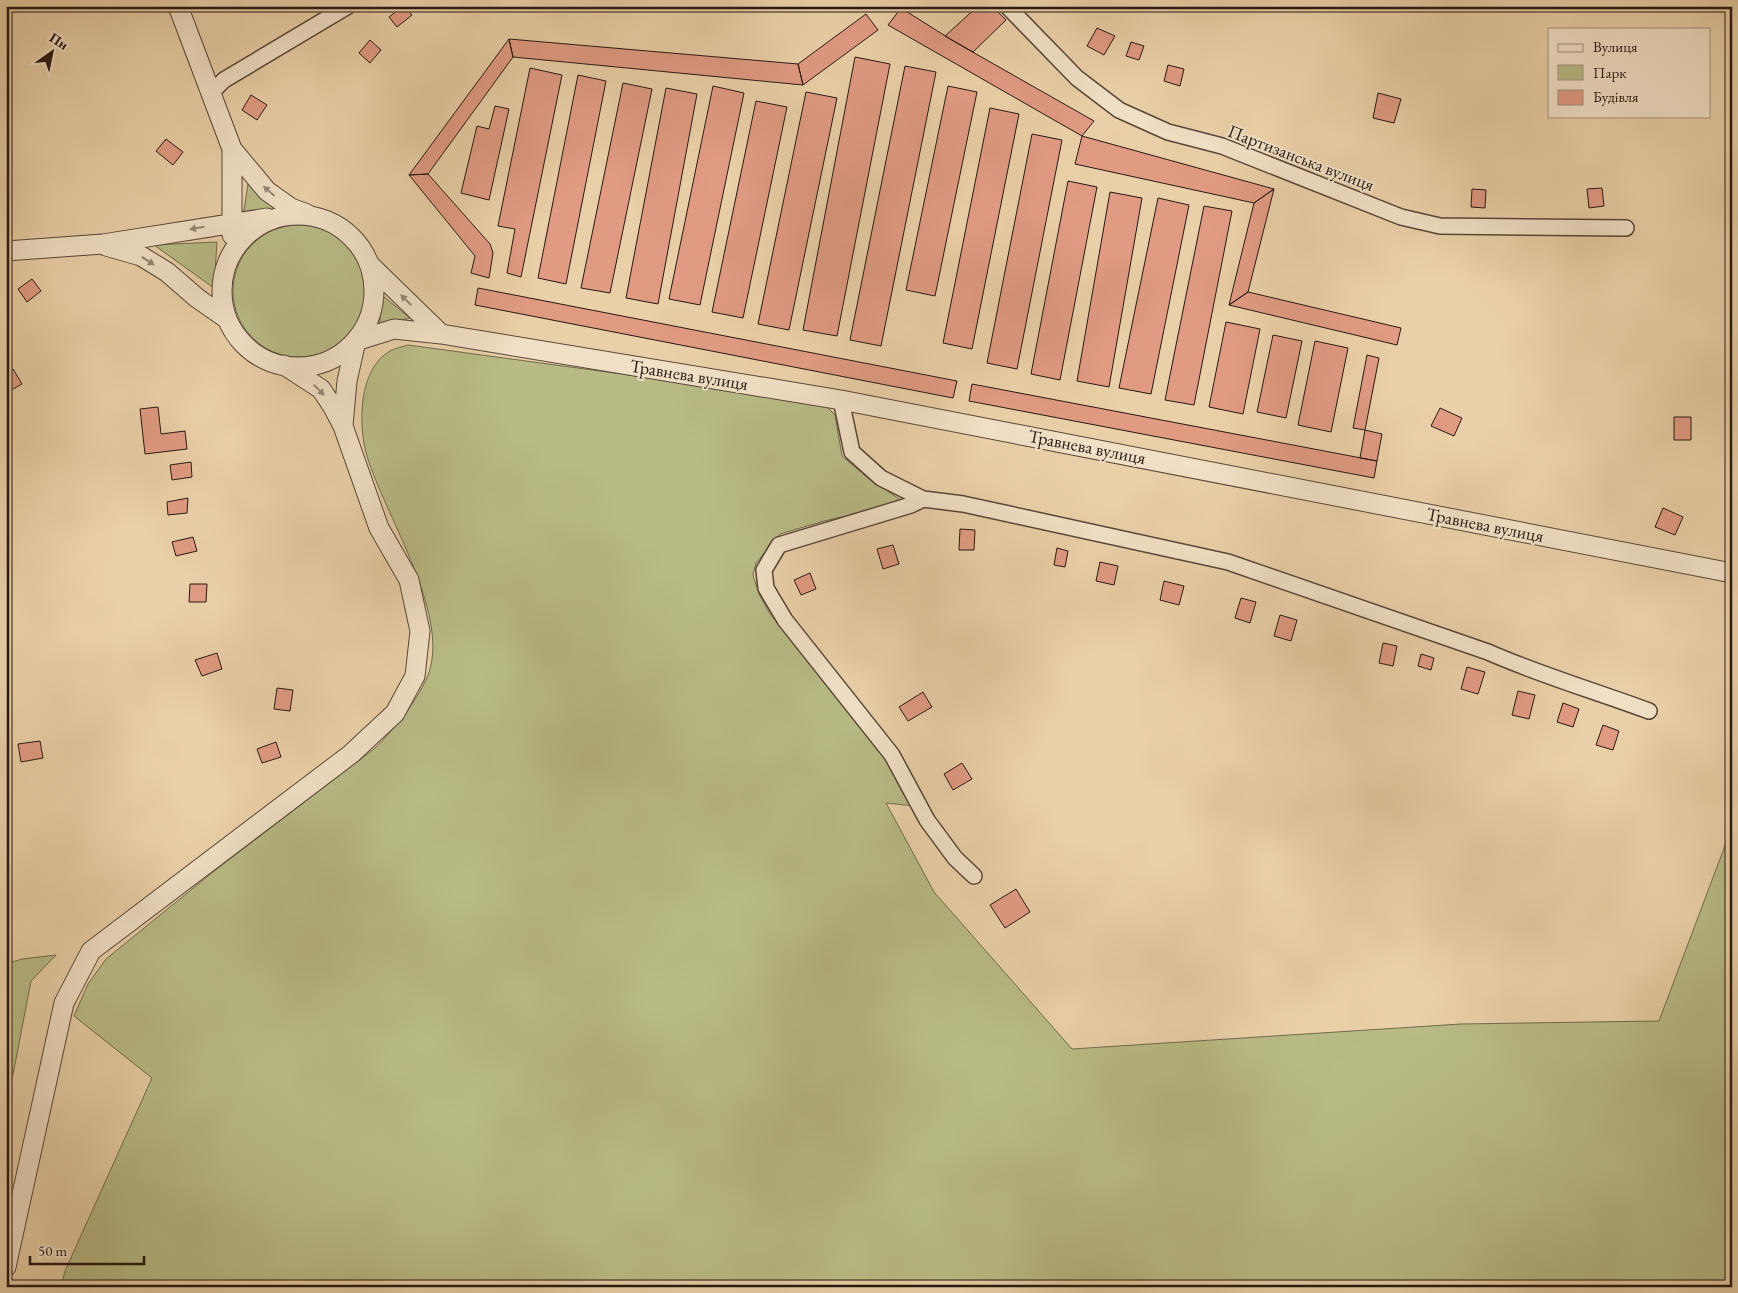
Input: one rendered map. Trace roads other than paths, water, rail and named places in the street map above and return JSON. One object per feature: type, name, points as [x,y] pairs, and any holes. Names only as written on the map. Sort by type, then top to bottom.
[{"type":"street","points":[[178,6],[232,148],[267,191],[291,208],[335,224],[351,236],[370,265],[441,334]]},
{"type":"street","points":[[211,93],[224,80],[348,6]]},
{"type":"street","name":"Партизанська вулиця","points":[[1007,6],[1077,78],[1119,110],[1168,132],[1222,146],[1401,217],[1440,226],[1626,228]]},
{"type":"street","points":[[6,1267],[64,1003],[91,951],[351,754],[395,713],[415,676],[420,631],[409,580],[379,528],[343,426],[321,389],[284,365],[262,357],[241,341],[227,319],[222,293],[230,257],[233,222],[232,148]]},
{"type":"street","points":[[6,251],[103,244],[233,222],[280,216],[310,215]]},
{"type":"street","points":[[230,257],[250,231],[280,216]]},
{"type":"street","points":[[103,244],[141,256],[166,272],[197,298],[227,319]]},
{"type":"street","points":[[284,365],[311,366],[326,362],[356,341],[368,322],[374,300],[370,265]]},
{"type":"street","name":"Травнева вулиця","points":[[356,341],[394,329],[441,334],[841,400],[1732,573]]},
{"type":"street","points":[[343,426],[347,381],[356,341]]},
{"type":"street","points":[[841,400],[852,452],[880,478],[923,499],[963,504],[1228,562],[1488,652],[1518,665],[1570,682],[1649,712]]},
{"type":"street","points":[[923,499],[911,505],[779,545],[764,570],[766,588],[785,620],[892,756],[927,820],[941,840],[974,876]]}]
